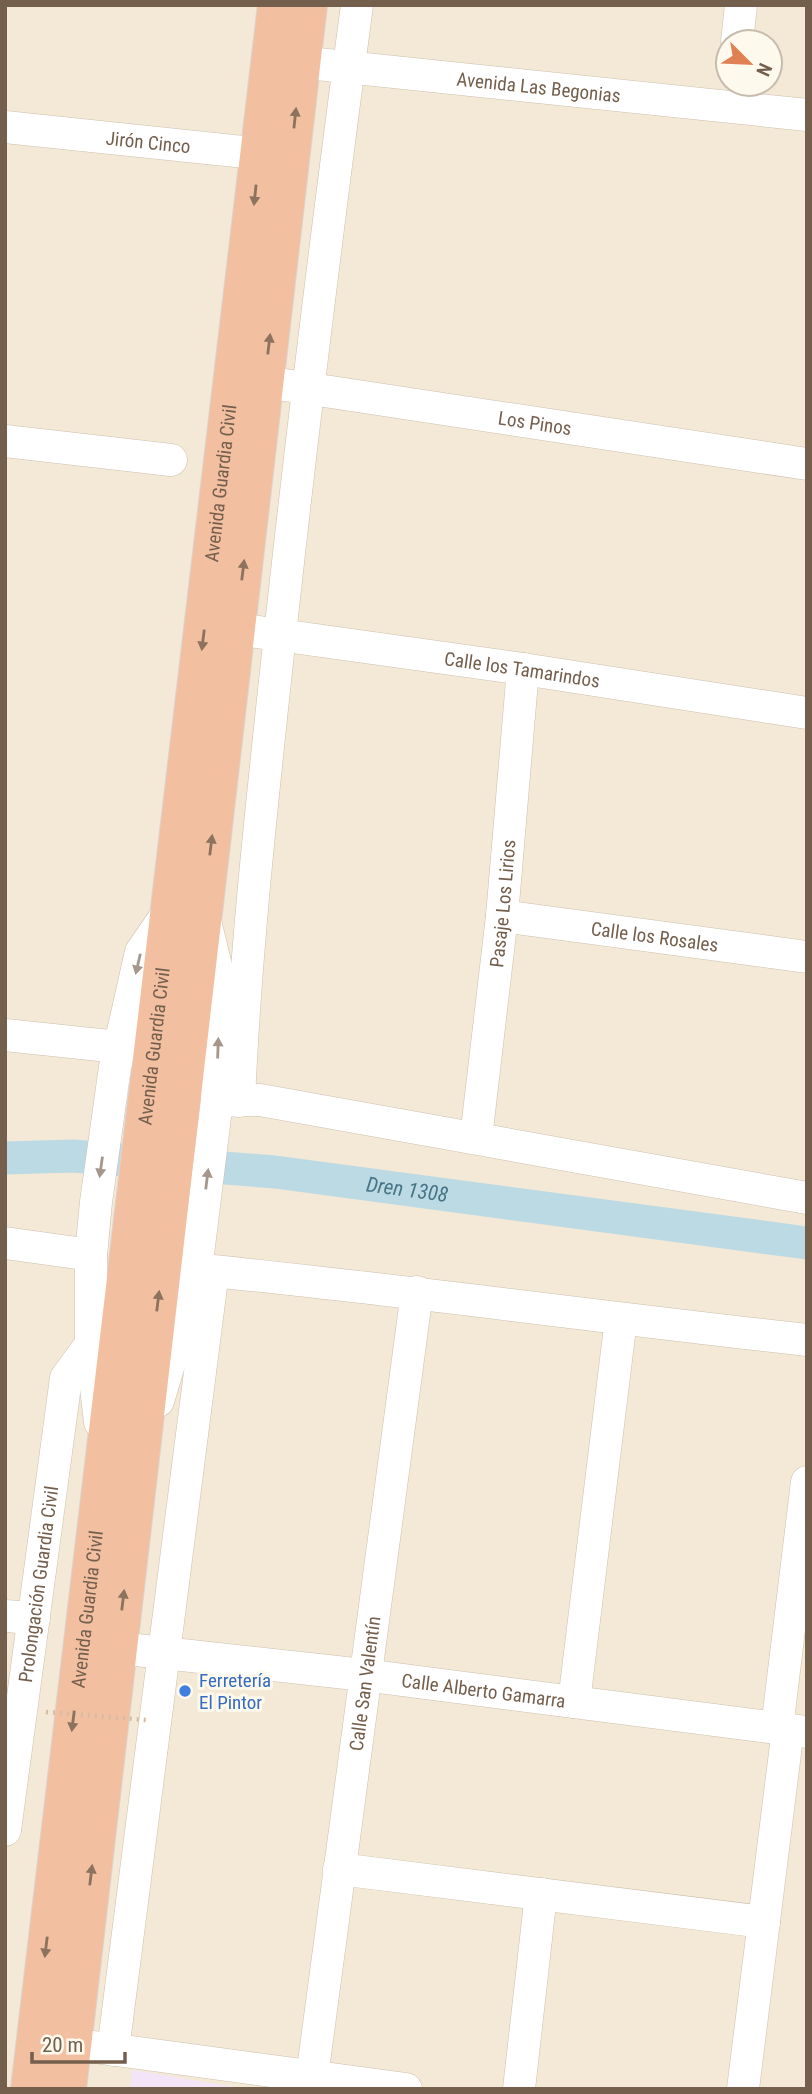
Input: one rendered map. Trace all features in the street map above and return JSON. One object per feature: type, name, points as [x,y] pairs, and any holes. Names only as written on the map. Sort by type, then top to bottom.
[{"type":"highway","name":"Avenida Guardia Civil","points":[[277,5],[286,61]]},
{"type":"highway","name":"Avenida Guardia Civil","points":[[30,2089],[121,1462],[165,1240],[200,1107],[188,909],[286,61],[308,5]]},
{"type":"highway","name":"Avenida Guardia Civil","points":[[188,909],[236,629],[265,382],[275,155]]},
{"type":"highway","name":"Avenida Guardia Civil","points":[[67,2089],[118,1648],[121,1462]]},
{"type":"street","points":[[121,1462],[189,1298],[165,1240],[250,925],[307,389],[357,5]]},
{"type":"street","points":[[739,28],[741,5]]},
{"type":"street","name":"Avenida Las Begonias","points":[[286,61],[714,95]]},
{"type":"street","name":"Avenida Las Begonias","points":[[738,98],[807,115]]},
{"type":"street","name":"Jirón Cinco","points":[[5,127],[275,155]]},
{"type":"street","name":"Los Pinos","points":[[265,382],[807,464]]},
{"type":"street","points":[[5,441],[171,460]]},
{"type":"street","name":"Calle los Tamarindos","points":[[236,629],[523,669],[807,713]]},
{"type":"street","name":"Pasaje Los Lirios","points":[[476,1138],[502,916],[523,669]]},
{"type":"street","points":[[121,1462],[91,1344],[92,1245],[110,1100],[141,952],[188,909],[220,983],[200,1107]]},
{"type":"street","name":"Calle los Rosales","points":[[502,916],[807,957]]},
{"type":"street","points":[[5,1035],[119,1047]]},
{"type":"street","points":[[200,1107],[260,1100],[807,1198]]},
{"type":"street","points":[[5,1243],[92,1245]]},
{"type":"street","points":[[113,2050],[213,1271],[417,1292],[807,1340]]},
{"type":"street","name":"Calle San Valentín","points":[[312,2077],[417,1292]]},
{"type":"street","points":[[574,1702],[621,1319]]},
{"type":"street","name":"Prolongación Guardia Civil","points":[[5,1830],[20,1617],[66,1378],[91,1344]]},
{"type":"street","points":[[743,2089],[790,1730],[807,1482]]},
{"type":"street","name":"Calle Alberto Gamarra","points":[[118,1648],[364,1675],[790,1730]]},
{"type":"street","points":[[339,1868],[764,1922]]},
{"type":"street","points":[[519,2089],[541,1894]]},
{"type":"street","points":[[72,2045],[406,2089]]},
{"type":"path","points":[[46,1712],[145,1720]]},
{"type":"shaded area","points":[[5,5],[258,5],[13,2089],[5,2089]]},
{"type":"shaded area","points":[[271,5],[807,5],[807,2089],[51,2089]]},
{"type":"shaded area","points":[[132,2070],[247,2089],[130,2089]]},
{"type":"waterway","name":"Dren 1308","points":[[5,1158],[73,1156],[275,1172],[807,1243]]},
{"type":"place","name":"Ferretería El Pintor","points":[[185,1691]]}]
